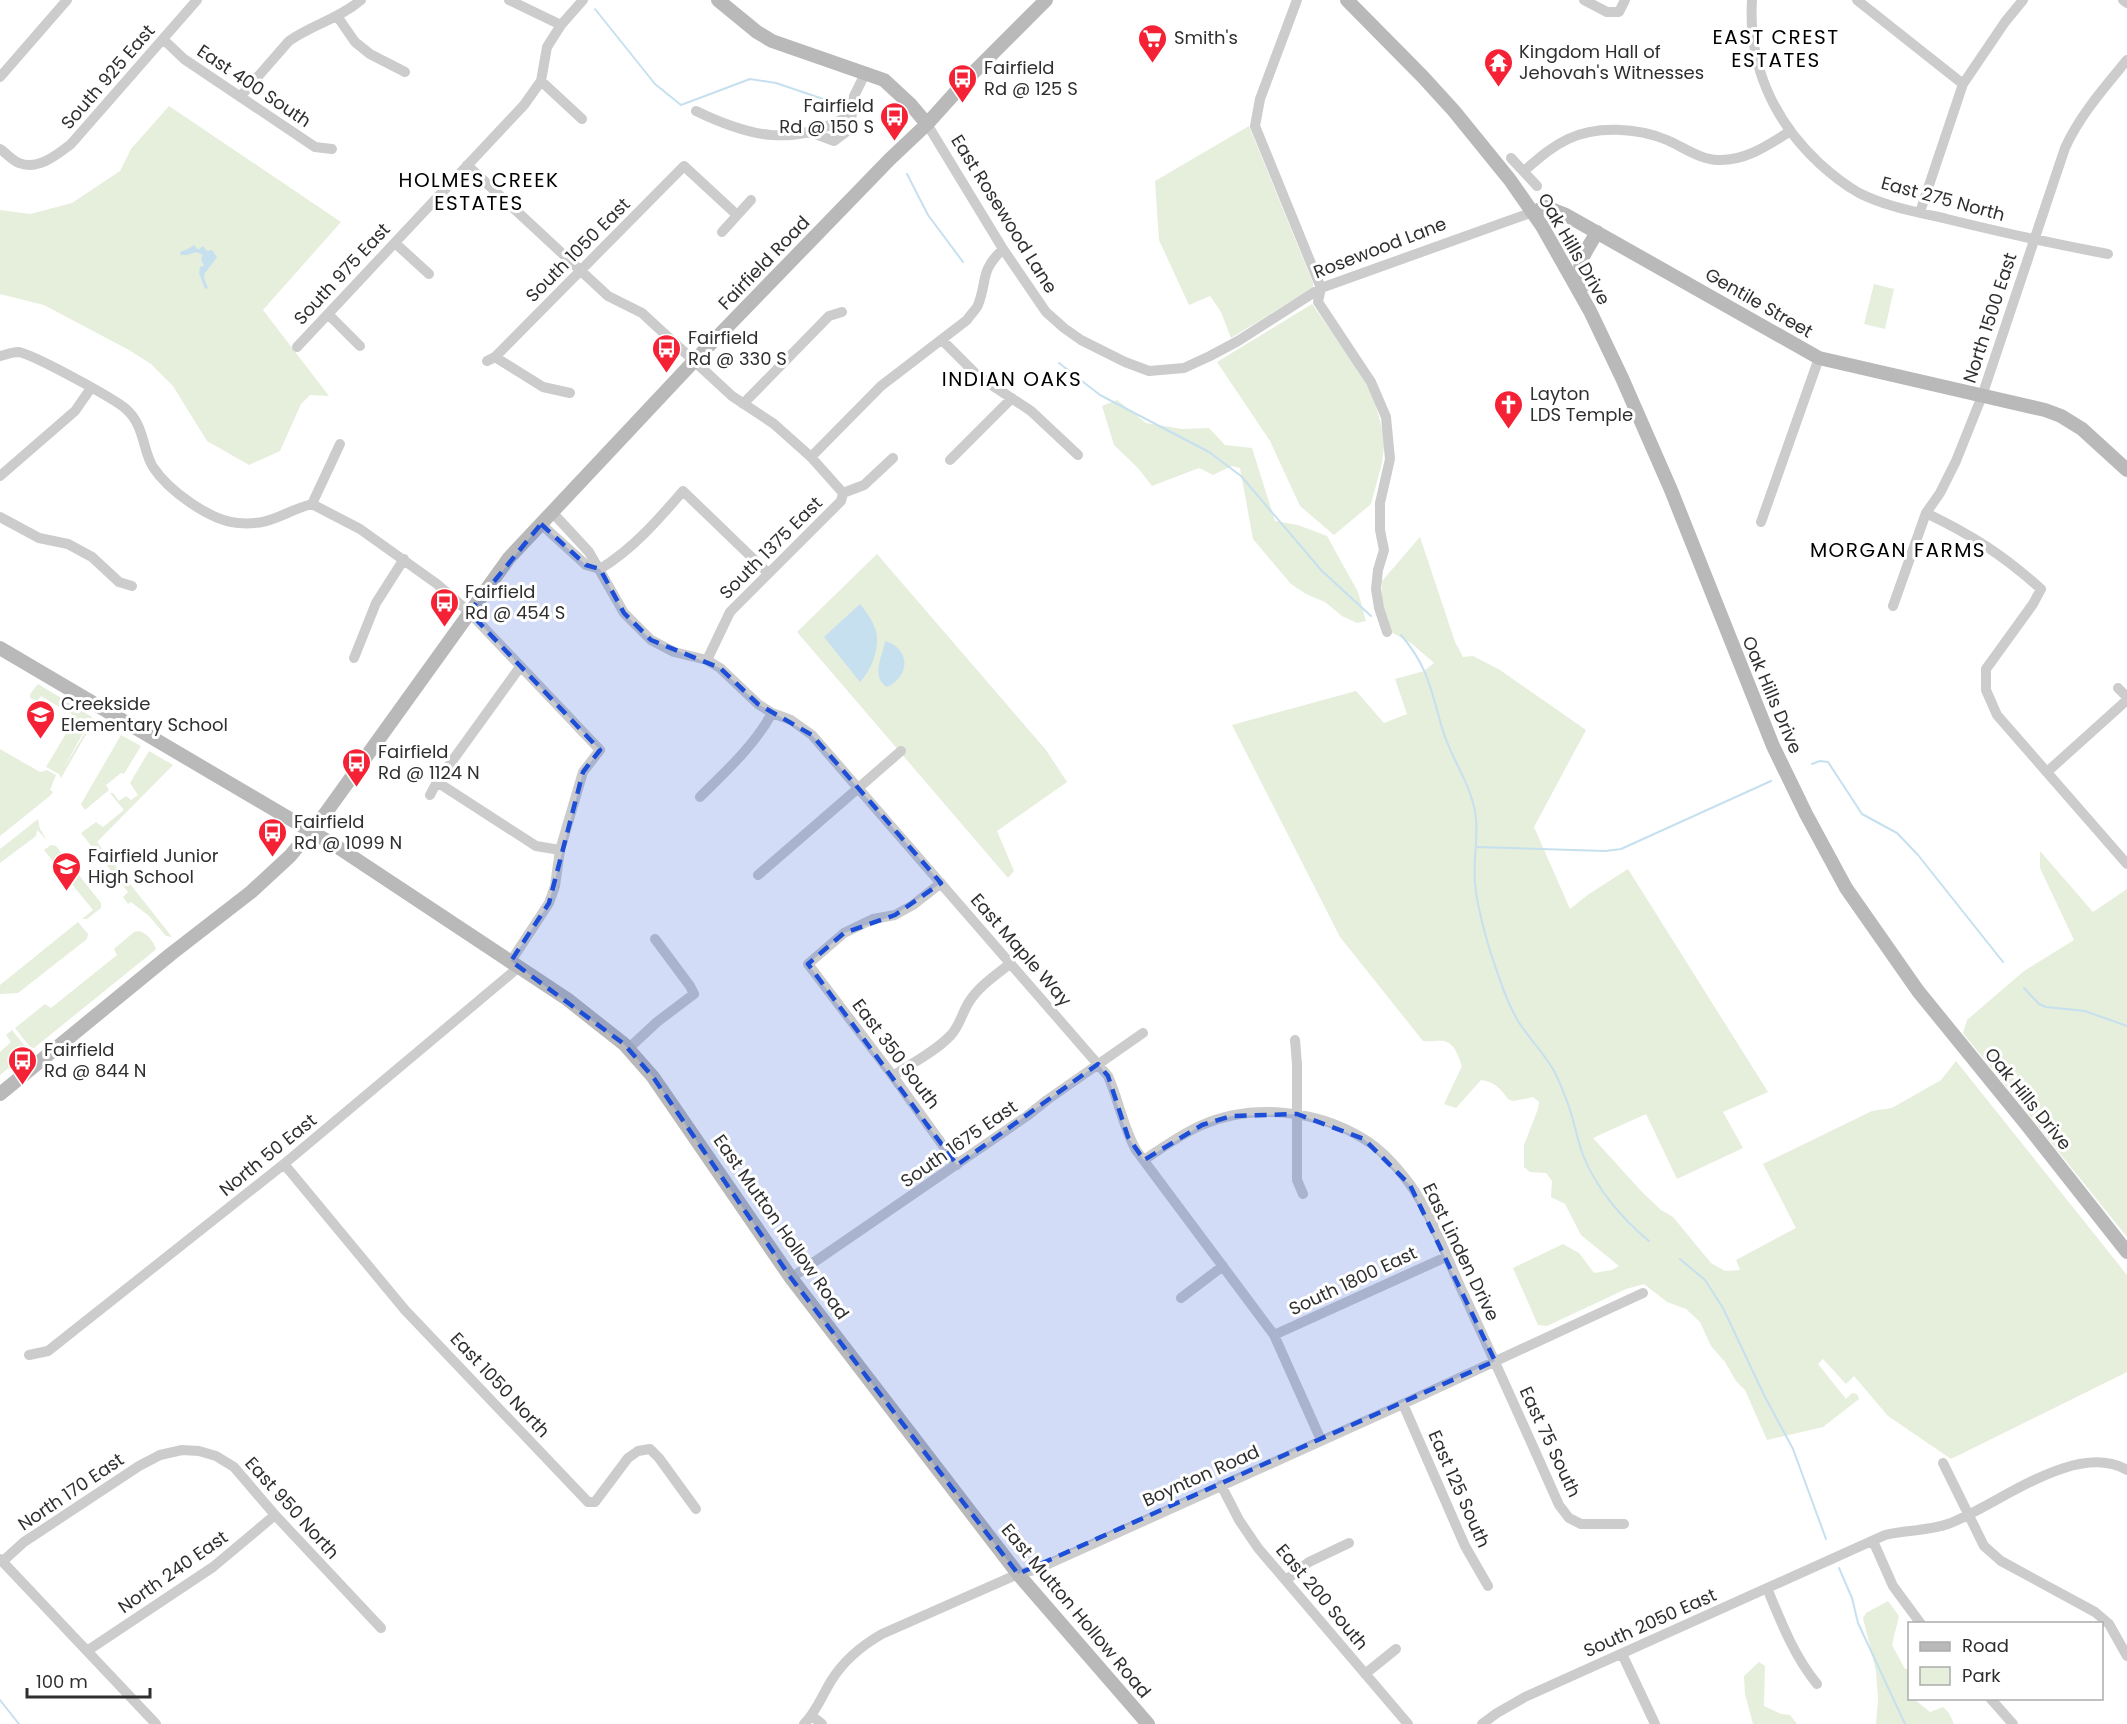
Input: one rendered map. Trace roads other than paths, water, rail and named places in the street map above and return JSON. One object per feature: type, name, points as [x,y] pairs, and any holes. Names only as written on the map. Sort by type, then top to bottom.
[{"type":"street","points":[[0,77],[67,0]]},
{"type":"street","name":"South 925 East","points":[[0,149],[20,163],[36,165],[55,157],[71,144],[197,0]]},
{"type":"street","points":[[240,97],[298,34],[336,16],[361,0]]},
{"type":"street","points":[[509,0],[561,25]]},
{"type":"street","name":"South 975 East","points":[[297,346],[524,105],[541,81],[547,47],[561,25],[583,0]]},
{"type":"street","points":[[718,0],[757,32],[772,41],[884,80],[927,124]]},
{"type":"street","name":"Fairfield Road","points":[[0,1094],[171,954],[251,892],[290,856],[311,831],[509,558],[694,361],[1046,0]]},
{"type":"street","points":[[1297,0],[1260,99],[1255,126],[1321,288],[1318,302],[1371,382],[1386,417],[1390,459],[1380,503],[1380,530],[1384,550],[1378,570],[1376,590],[1387,632]]},
{"type":"street","name":"Oak Hills Drive","points":[[1347,0],[1454,111],[1510,180],[1533,212],[1576,285],[1603,337],[1671,490],[1773,746],[1846,888],[1924,998],[2127,1252]]},
{"type":"street","points":[[1584,0],[1607,12],[1618,12],[1624,0]]},
{"type":"street","name":"East 275 North","points":[[1752,0],[1753,43],[1759,70],[1774,107],[1789,132],[1831,174],[1858,192],[1886,204],[2034,240],[2108,254]]},
{"type":"street","points":[[1857,0],[1963,84]]},
{"type":"street","points":[[1920,212],[1963,84],[2005,22],[2023,0]]},
{"type":"street","points":[[2123,0],[2127,3]]},
{"type":"street","points":[[336,16],[355,42],[370,54],[405,72]]},
{"type":"street","name":"East 400 South","points":[[163,39],[184,59],[315,147],[332,149]]},
{"type":"street","name":"North 1500 East","points":[[1893,606],[1926,513],[1940,493],[1956,461],[1982,396],[2065,148],[2073,130],[2098,94],[2127,60]]},
{"type":"street","points":[[696,111],[725,125],[748,132],[783,137],[810,132],[830,127],[851,115],[854,96],[865,74]]},
{"type":"street","points":[[541,81],[582,119]]},
{"type":"street","name":"East Rosewood Lane","points":[[927,124],[1003,249],[1046,312],[1064,328],[1090,345],[1149,371]]},
{"type":"street","points":[[1524,171],[1546,152],[1570,138],[1594,132],[1617,130],[1642,132],[1717,160],[1759,152],[1789,132]]},
{"type":"street","points":[[1511,158],[1537,186]]},
{"type":"street","points":[[467,165],[608,296],[649,319],[732,396],[774,424],[811,457],[843,493],[864,485],[893,458]]},
{"type":"street","name":"South 1050 East","points":[[570,393],[543,387],[491,359],[684,166],[737,215]]},
{"type":"street","points":[[722,232],[751,201]]},
{"type":"street","name":"Gentile Street","points":[[1533,212],[1546,207],[1554,209],[1819,358],[2023,404],[2061,417],[2082,429],[2127,470]]},
{"type":"street","name":"Rosewood Lane","points":[[1149,371],[1184,368],[1210,356],[1238,341],[1321,288],[1533,212]]},
{"type":"street","points":[[1597,232],[1580,261],[1578,270],[1595,309],[1603,337]]},
{"type":"street","points":[[395,243],[429,274]]},
{"type":"street","points":[[811,457],[881,386],[967,320],[978,306],[984,275],[993,259],[1003,249]]},
{"type":"street","points":[[743,404],[829,316],[842,312]]},
{"type":"street","points":[[328,314],[360,346]]},
{"type":"street","points":[[942,340],[978,376],[1030,411],[1078,455]]},
{"type":"street","points":[[0,356],[18,352],[36,358],[126,409],[142,434],[152,466],[169,484],[204,513],[237,523],[261,523],[277,519],[293,509],[312,504],[360,529],[404,559],[469,612],[520,667],[430,795]]},
{"type":"street","points":[[1761,522],[1819,358]]},
{"type":"street","points":[[0,476],[75,411],[91,388]]},
{"type":"street","points":[[950,460],[1012,398]]},
{"type":"street","points":[[312,504],[340,444]]},
{"type":"street","points":[[600,570],[633,545],[683,491],[768,573]]},
{"type":"street","name":"South 1375 East","points":[[707,660],[730,612],[841,501],[843,493]]},
{"type":"street","name":"East Maple Way","points":[[552,512],[580,541],[600,570],[624,613],[651,640],[674,652],[707,660],[720,668],[758,704],[772,713],[791,720],[812,735],[1108,1076],[1117,1096],[1128,1137],[1274,1335],[1321,1440]]},
{"type":"street","points":[[1926,513],[1966,532],[2018,569],[2041,589],[2033,604],[1986,669],[1986,690],[1997,715],[2127,864]]},
{"type":"street","points":[[0,517],[39,538],[68,544],[92,557],[118,582],[132,586]]},
{"type":"street","name":"East Maple Way","points":[[541,524],[586,565],[600,570]]},
{"type":"street","points":[[354,658],[376,603],[404,559]]},
{"type":"street","name":"East Mutton Hollow Road","points":[[0,648],[311,831],[567,999],[628,1049],[653,1077],[791,1278],[1018,1574],[1148,1724]]},
{"type":"street","name":"North 50 East","points":[[29,1355],[48,1351],[284,1164],[515,964],[549,903],[555,886],[560,850],[583,772],[600,750],[520,667]]},
{"type":"street","points":[[2047,772],[2127,699],[2118,688]]},
{"type":"street","points":[[700,797],[746,751],[772,713]]},
{"type":"street","points":[[758,875],[901,751]]},
{"type":"street","points":[[437,782],[536,846],[560,850]]},
{"type":"street","name":"East 350 South","points":[[941,883],[913,905],[895,915],[873,919],[844,933],[808,964],[957,1165]]},
{"type":"street","points":[[628,1049],[657,1022],[694,994],[655,939]]},
{"type":"street","points":[[893,1076],[950,1036],[959,1024],[969,1002],[1011,963]]},
{"type":"street","name":"South 1675 East","points":[[791,1278],[1143,1034]]},
{"type":"street","points":[[1295,1040],[1297,1180],[1303,1194]]},
{"type":"street","name":"East Linden Drive","points":[[1144,1160],[1172,1141],[1202,1125],[1231,1116],[1269,1113],[1297,1114],[1326,1121],[1364,1139],[1390,1161],[1410,1185],[1430,1218],[1495,1361]]},
{"type":"street","name":"East 1050 North","points":[[284,1164],[405,1310],[588,1502],[595,1502],[628,1458],[638,1451],[651,1449],[696,1509]]},
{"type":"street","name":"South 1800 East","points":[[1274,1335],[1446,1257]]},
{"type":"street","points":[[1180,1298],[1223,1266]]},
{"type":"street","name":"Boynton Road","points":[[808,1720],[832,1679],[848,1659],[863,1645],[882,1634],[1018,1574],[1035,1570],[1642,1293]]},
{"type":"street","name":"East 75 South","points":[[1495,1361],[1558,1505],[1569,1518],[1581,1524],[1624,1524]]},
{"type":"street","name":"East 125 South","points":[[1403,1404],[1465,1546],[1488,1586]]},
{"type":"street","name":"East 950 North","points":[[160,1455],[182,1450],[199,1451],[216,1456],[234,1467],[275,1515],[381,1628]]},
{"type":"street","name":"North 170 East","points":[[2,1560],[24,1542],[139,1466],[160,1455]]},
{"type":"street","points":[[1943,1462],[1984,1546],[2001,1561],[2095,1612],[2109,1624],[2127,1656]]},
{"type":"street","name":"South 2050 East","points":[[1482,1724],[1525,1698],[1873,1541],[1900,1531],[1948,1524],[2064,1467],[2085,1462],[2105,1462],[2126,1466]]},
{"type":"street","name":"East 200 South","points":[[1221,1485],[1239,1520],[1258,1548],[1408,1724]]},
{"type":"street","name":"North 240 East","points":[[87,1651],[213,1567],[275,1515]]},
{"type":"street","points":[[1873,1541],[1893,1586],[1920,1622]]},
{"type":"street","points":[[1286,1580],[1309,1562],[1350,1543]]},
{"type":"street","points":[[2,1560],[156,1724]]},
{"type":"street","points":[[1767,1588],[1791,1645],[1806,1671],[1817,1684]]},
{"type":"street","points":[[1365,1674],[1396,1649]]},
{"type":"street","points":[[1622,1654],[1655,1724]]},
{"type":"street","points":[[1992,1700],[2013,1724]]},
{"type":"street","points":[[808,1720],[822,1724]]},
{"type":"water","points":[[194,245],[198,250],[203,246],[207,251],[212,250],[217,257],[205,273],[204,278],[208,288],[205,289],[199,273],[200,267],[204,266],[201,259],[203,255],[196,252],[181,255],[180,252]]},
{"type":"water","points":[[860,604],[873,624],[877,638],[873,662],[860,682],[824,637]]},
{"type":"water","points":[[885,641],[900,650],[904,663],[900,676],[887,687],[878,672]]},
{"type":"waterway","points":[[595,9],[655,84],[681,105],[750,79],[776,83],[835,103]]},
{"type":"waterway","points":[[907,174],[928,215],[963,262]]},
{"type":"waterway","points":[[1059,363],[1100,395],[1209,452],[1241,476],[1322,571],[1371,616]]},
{"type":"waterway","points":[[1401,635],[1424,671],[1448,745],[1471,796],[1476,819],[1477,901],[1488,945],[1506,997],[1518,1021],[1557,1077],[1569,1106],[1583,1155],[1602,1191],[1629,1223],[1649,1241]]},
{"type":"waterway","points":[[1812,764],[1820,761],[1828,762],[1862,814],[1897,833],[1918,855],[2003,962]]},
{"type":"waterway","points":[[1477,847],[1606,851],[1621,849],[1771,781]]},
{"type":"waterway","points":[[2024,988],[2039,1004],[2046,1007],[2085,1011],[2127,1026]]},
{"type":"waterway","points":[[1680,1259],[1705,1280],[1723,1308],[1764,1395],[1793,1449],[1826,1539]]},
{"type":"waterway","points":[[1839,1568],[1852,1598],[1858,1623],[1905,1724]]},
{"type":"waterway","points":[[0,1700],[19,1724]]},
{"type":"place","name":"Smith's","points":[[1153,64]]},
{"type":"place","name":"Kingdom Hall of Jehovah's Witnesses","points":[[1498,88]]},
{"type":"place","name":"Fairfield Rd @ 125 S","points":[[963,104]]},
{"type":"place","name":"Fairfield Rd @ 150 S","points":[[895,142]]},
{"type":"place","name":"Fairfield Rd @ 330 S","points":[[667,374]]},
{"type":"place","name":"Layton LDS Temple","points":[[1509,430]]},
{"type":"place","name":"Fairfield Rd @ 454 S","points":[[444,628]]},
{"type":"place","name":"Creekside Elementary School","points":[[40,740]]},
{"type":"place","name":"Fairfield Rd @ 1124 N","points":[[357,788]]},
{"type":"place","name":"Fairfield Rd @ 1099 N","points":[[273,858]]},
{"type":"place","name":"Fairfield Junior High School","points":[[67,892]]},
{"type":"place","name":"Fairfield Rd @ 844 N","points":[[23,1086]]},
{"type":"district","name":"EAST CREST ESTATES","points":[[1776,48]]},
{"type":"district","name":"HOLMES CREEK ESTATES","points":[[479,192]]},
{"type":"district","name":"INDIAN OAKS","points":[[1012,379]]},
{"type":"district","name":"MORGAN FARMS","points":[[1898,550]]}]
